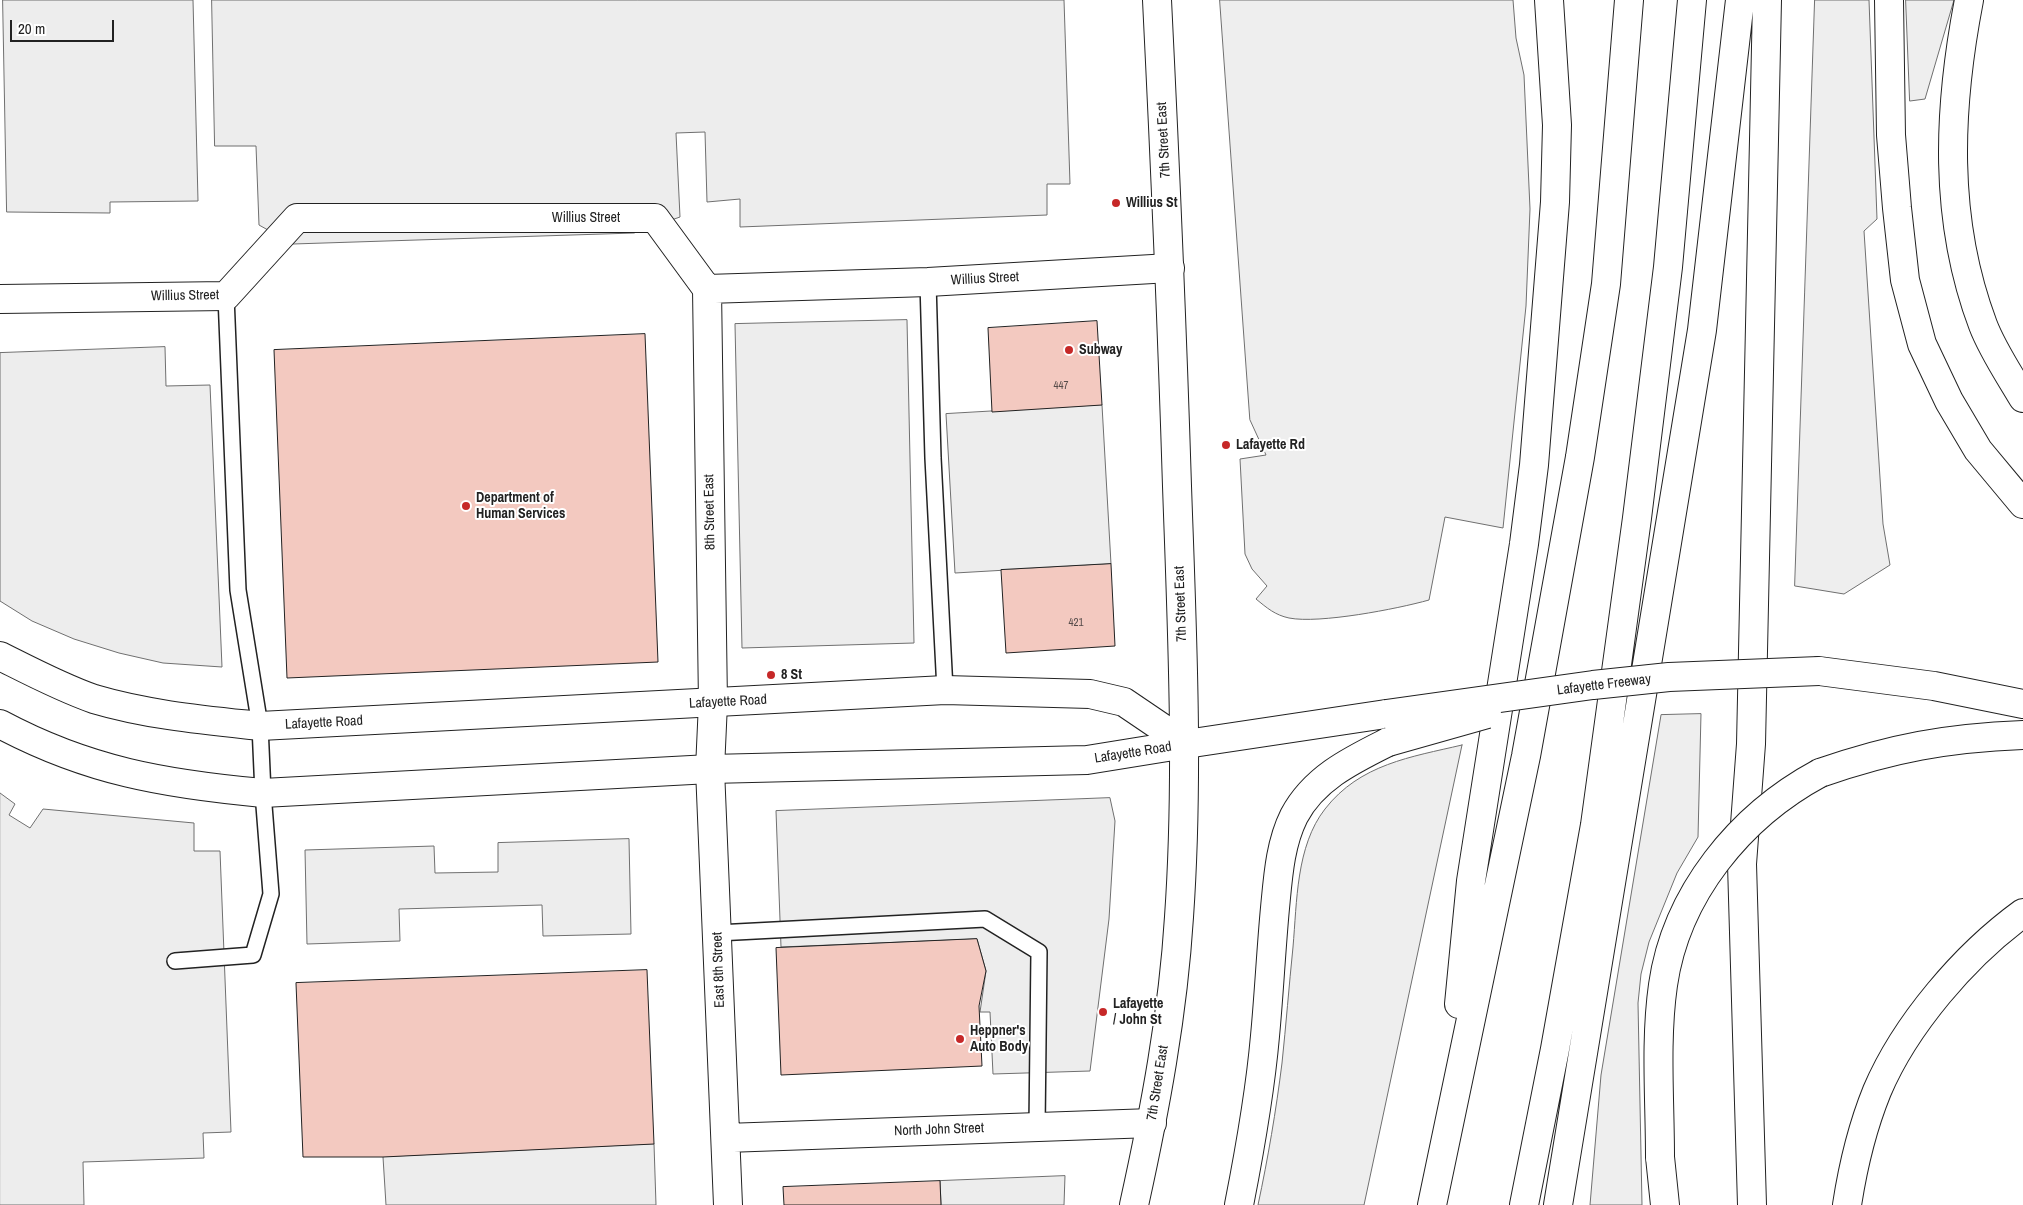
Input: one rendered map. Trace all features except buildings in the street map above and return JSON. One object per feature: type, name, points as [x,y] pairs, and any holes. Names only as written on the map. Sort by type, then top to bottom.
[{"type":"main road","name":"7th Street East","points":[[1134,1205],[1152,1123],[1172,989],[1179,918],[1186,744],[1170,268],[1157,0]]},
{"type":"main road","points":[[1446,1145],[1471,881],[1524,544],[1534,465],[1555,202],[1557,125],[1549,0]]},
{"type":"main road","points":[[1432,1205],[1526,756],[1580,457],[1606,284],[1629,0]]},
{"type":"main road","points":[[1524,1205],[1556,1050],[1595,825],[1637,518],[1668,267],[1692,0]]},
{"type":"main road","points":[[1558,1205],[1702,330],[1740,0]]},
{"type":"main road","points":[[1752,1205],[1742,864],[1751,744],[1767,0]]},
{"type":"main road","points":[[1889,0],[1891,135],[1897,208],[1905,280],[1922,344],[1949,401],[1978,450],[2023,504]]},
{"type":"main road","points":[[1969,0],[1955,95],[1951,157],[1958,230],[1983,325],[1994,351],[2023,398]]},
{"type":"main road","name":"Willius Street","points":[[0,299],[226,296],[298,218],[656,218],[707,289],[928,282],[1170,268]]},
{"type":"main road","name":"8th Street East","points":[[707,289],[712,735]]},
{"type":"main road","name":"Lafayette Road","points":[[0,656],[45,678],[93,698],[148,713],[260,726],[945,690],[1090,694],[1124,702],[1186,744]]},
{"type":"main road","name":"Lafayette Freeway","points":[[1186,744],[1593,685],[1678,676],[1819,671],[1934,686],[2023,704]]},
{"type":"main road","points":[[1239,1205],[1253,1131],[1265,1038],[1283,845],[1294,816],[1312,790],[1344,764],[1388,742],[1593,685]]},
{"type":"main road","name":"Lafayette Road","points":[[0,724],[76,759],[137,777],[205,788],[262,793],[710,769],[1087,760],[1186,744]]},
{"type":"main road","name":"East 8th Street","points":[[712,735],[710,769],[728,1205]]},
{"type":"main road","points":[[1665,1205],[1660,1157],[1659,1037],[1663,985],[1673,942],[1686,908],[1709,870],[1734,838],[1793,788],[1820,773],[1872,755],[1918,744],[1985,736],[2023,735]]},
{"type":"main road","points":[[1846,1205],[1860,1138],[1878,1090],[1899,1050],[1926,1011],[1960,969],[1999,931],[2023,913]]},
{"type":"main road","name":"North John Street","points":[[726,1138],[1152,1123]]},
{"type":"lane","points":[[928,282],[933,458],[945,690]]},
{"type":"lane","points":[[175,961],[253,955],[271,894],[262,793],[260,726],[238,590],[226,296]]},
{"type":"lane","points":[[717,933],[985,919],[1039,952],[1037,1127]]},
{"type":"shaded area","points":[[3,0],[193,0],[198,201],[110,202],[110,213],[7,212]]},
{"type":"shaded area","points":[[212,0],[1064,0],[1070,184],[1047,184],[1047,215],[740,227],[740,199],[707,202],[705,132],[676,133],[680,217],[634,233],[293,244],[259,225],[256,146],[215,146]]},
{"type":"shaded area","points":[[1220,0],[1513,0],[1516,38],[1524,75],[1530,209],[1526,306],[1503,528],[1445,517],[1429,600],[1358,615],[1302,619],[1279,615],[1256,599],[1267,586],[1252,569],[1245,554],[1240,459],[1266,455],[1250,420]]},
{"type":"shaded area","points":[[1815,0],[1869,0],[1877,219],[1864,231],[1883,524],[1890,565],[1844,594],[1795,586]]},
{"type":"shaded area","points":[[1906,0],[1954,0],[1925,99],[1910,101]]},
{"type":"shaded area","points":[[907,320],[914,643],[742,648],[735,324]]},
{"type":"shaded area","points":[[165,347],[166,386],[210,385],[222,667],[163,663],[119,653],[74,639],[32,621],[0,601],[0,353]]},
{"type":"shaded area","points":[[1102,405],[1111,564],[955,573],[946,414]]},
{"type":"shaded area","points":[[1701,714],[1698,837],[1677,873],[1649,942],[1641,974],[1638,1003],[1642,1205],[1590,1205],[1601,1075],[1661,715]]},
{"type":"shaded area","points":[[1462,745],[1364,1205],[1258,1205],[1272,1134],[1282,1063],[1297,893],[1303,857],[1315,824],[1325,809],[1339,794],[1370,772],[1405,759]]},
{"type":"shaded area","points":[[0,793],[15,804],[9,815],[30,828],[43,809],[194,823],[194,851],[220,851],[231,1132],[203,1133],[204,1158],[83,1162],[84,1205],[0,1205]]},
{"type":"shaded area","points":[[1110,798],[1115,821],[1109,919],[1090,1071],[993,1074],[990,1012],[980,1012],[986,971],[977,939],[781,947],[776,811]]},
{"type":"shaded area","points":[[629,839],[631,934],[543,936],[542,905],[399,909],[400,941],[307,944],[305,850],[434,846],[435,873],[498,872],[498,843]]},
{"type":"shaded area","points":[[654,1144],[656,1205],[386,1205],[383,1157]]},
{"type":"shaded area","points":[[1065,1176],[1064,1205],[941,1205],[940,1181]]},
{"type":"place","name":"Willius St","points":[[1116,203]]},
{"type":"place","name":"Subway","points":[[1069,350]]},
{"type":"place","name":"Lafayette Rd","points":[[1226,445]]},
{"type":"place","name":"Department of Human Services","points":[[466,506]]},
{"type":"place","name":"8 St","points":[[771,675]]},
{"type":"place","name":"Lafayette / John St","points":[[1103,1012]]},
{"type":"place","name":"Heppner's Auto Body","points":[[960,1039]]}]
